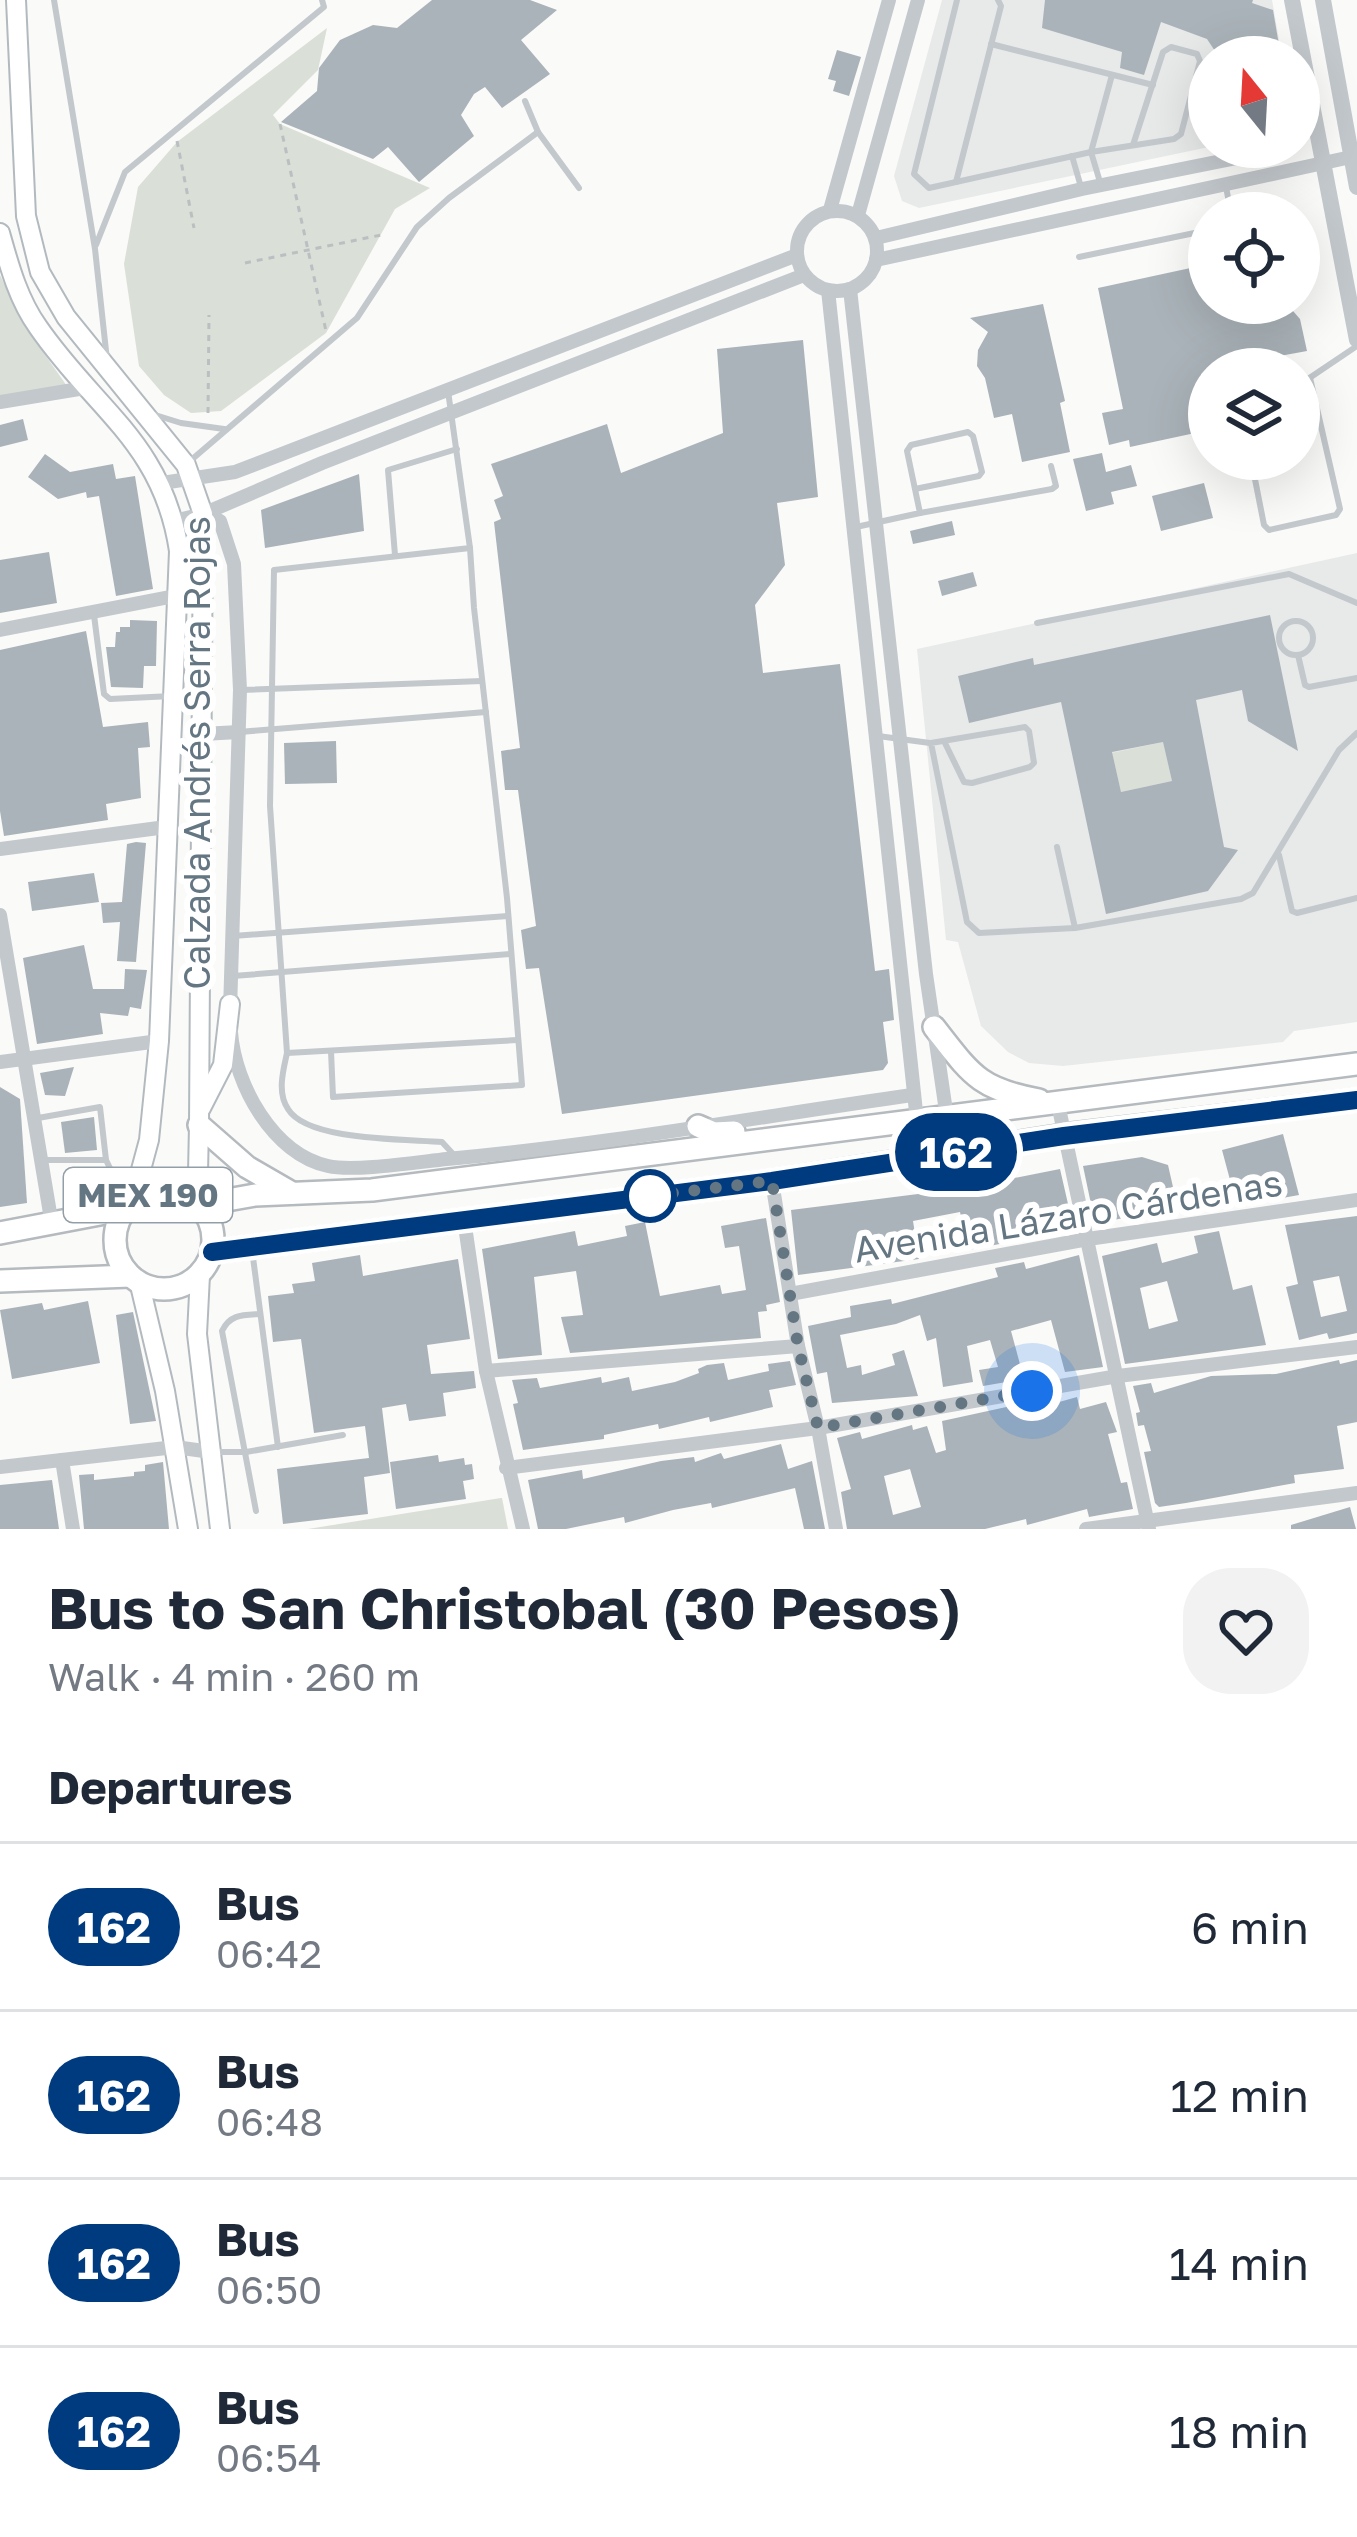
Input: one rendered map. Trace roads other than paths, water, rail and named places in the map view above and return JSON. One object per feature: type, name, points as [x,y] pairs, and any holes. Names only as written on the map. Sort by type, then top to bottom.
[{"type":"main road","name":"Calzada Andrés Serra Rojas","points":[[16,0],[26,217],[40,272],[66,317],[188,471],[202,514],[195,1201]]},
{"type":"main road","name":"Calzada Andrés Serra Rojas","points":[[0,233],[14,280],[35,324],[119,423],[162,483],[175,521],[180,595],[159,1041],[149,1140],[129,1206]]},
{"type":"main road","points":[[171,735],[202,734]]},
{"type":"main road","points":[[230,1004],[223,1065],[199,1118],[247,1167],[292,1194]]},
{"type":"main road","points":[[934,1028],[973,1076],[1001,1093],[1058,1104]]},
{"type":"main road","name":"MEX 190","points":[[0,1233],[129,1206],[167,1191],[195,1201],[390,1188],[1357,1062]]},
{"type":"main road","name":"MEX 190","points":[[212,1252],[1357,1100]]},
{"type":"main road","points":[[698,1126],[714,1133],[752,1130],[768,1139]]},
{"type":"main road","points":[[390,1188],[440,1172],[456,1159]]},
{"type":"main road","name":"MEX 190","points":[[0,1281],[135,1278],[159,1289],[181,1287],[200,1275],[212,1252],[210,1220],[195,1201]]},
{"type":"main road","name":"MEX 190","points":[[129,1206],[115,1234],[116,1253],[135,1278]]},
{"type":"main road","points":[[200,1275],[197,1334],[220,1529]]},
{"type":"main road","points":[[135,1278],[176,1447],[188,1529]]},
{"type":"street","points":[[830,210],[889,0]]},
{"type":"street","points":[[857,215],[918,0]]},
{"type":"street","points":[[1293,7],[1328,3],[1356,181]]},
{"type":"street","points":[[1320,141],[1357,343]]},
{"type":"street","points":[[876,260],[1351,157]]},
{"type":"street","points":[[876,238],[1188,168]]},
{"type":"street","points":[[830,210],[857,215],[876,238],[876,260],[867,279],[850,289],[828,290],[805,275],[797,242],[803,227],[815,216],[830,210]]},
{"type":"street","points":[[162,483],[188,471],[236,472],[797,255]]},
{"type":"street","points":[[175,521],[805,275]]},
{"type":"street","points":[[850,289],[947,1118]]},
{"type":"street","points":[[828,290],[917,1121]]},
{"type":"street","points":[[0,402],[86,388]]},
{"type":"street","points":[[202,514],[220,521],[235,564],[240,690],[232,1044],[269,1130],[328,1167],[456,1159],[912,1095]]},
{"type":"street","points":[[0,630],[180,595]]},
{"type":"street","points":[[202,734],[238,732]]},
{"type":"street","points":[[0,849],[166,827]]},
{"type":"street","points":[[0,915],[52,1225]]},
{"type":"street","points":[[0,1062],[159,1041]]},
{"type":"street","points":[[1058,1104],[1148,1524]]},
{"type":"street","points":[[772,1181],[798,1346],[836,1529]]},
{"type":"street","name":"Avenida Lázaro Cárdenas","points":[[790,1294],[1088,1239],[1357,1200]]},
{"type":"street","points":[[464,1219],[487,1371],[523,1529]]},
{"type":"street","points":[[487,1371],[798,1346]]},
{"type":"street","points":[[506,1468],[818,1428],[1118,1376],[1357,1347]]},
{"type":"street","points":[[0,1467],[176,1447],[211,1451]]},
{"type":"street","points":[[62,1460],[73,1529]]},
{"type":"street","points":[[1086,1529],[1357,1493]]},
{"type":"lane","points":[[54,0],[94,248],[108,370]]},
{"type":"lane","points":[[94,248],[124,172],[324,8],[322,0]]},
{"type":"lane","points":[[958,0],[914,174],[929,188],[1174,139],[1181,134],[1200,61],[1197,54],[1171,47],[1163,52],[1133,145]]},
{"type":"lane","points":[[956,182],[1001,6],[998,0]]},
{"type":"lane","points":[[991,44],[1153,85]]},
{"type":"lane","points":[[1101,186],[1091,152],[1112,75]]},
{"type":"lane","points":[[525,100],[538,132],[579,188]]},
{"type":"lane","points":[[188,471],[224,429],[357,317],[417,227],[538,132]]},
{"type":"lane","points":[[1072,156],[1082,189]]},
{"type":"lane","points":[[1226,184],[1227,192]]},
{"type":"lane","points":[[1079,256],[1188,234]]},
{"type":"lane","points":[[1320,371],[1357,343]]},
{"type":"lane","points":[[331,1051],[333,1096],[522,1085],[470,548],[448,387]]},
{"type":"lane","points":[[139,410],[224,429]]},
{"type":"lane","points":[[1255,480],[1269,530],[1336,515],[1340,509],[1320,422]]},
{"type":"lane","points":[[915,489],[979,476],[973,436],[968,432],[911,445],[907,452],[920,513]]},
{"type":"lane","points":[[395,556],[388,470],[458,448]]},
{"type":"lane","points":[[852,528],[1052,489],[1056,486],[1051,466]]},
{"type":"lane","points":[[456,1159],[452,1148],[442,1142],[313,1130],[288,1112],[282,1092],[286,1054],[270,691],[274,570],[470,548]]},
{"type":"lane","points":[[1037,622],[1289,574],[1357,603]]},
{"type":"lane","points":[[93,612],[104,694],[110,699],[173,696]]},
{"type":"lane","points":[[1295,621],[1309,627],[1313,641],[1298,655],[1284,650],[1280,636],[1295,621]]},
{"type":"lane","points":[[1298,655],[1309,687],[1357,678]]},
{"type":"lane","points":[[240,690],[482,681]]},
{"type":"lane","points":[[238,732],[486,712]]},
{"type":"lane","points":[[874,736],[931,743],[1024,727],[1029,730],[1034,763],[964,782],[945,742]]},
{"type":"lane","points":[[931,743],[967,922],[979,933],[1075,928],[1241,899],[1253,892],[1340,750],[1357,733]]},
{"type":"lane","points":[[1057,847],[1075,928]]},
{"type":"lane","points":[[1278,852],[1292,911],[1297,914],[1357,898]]},
{"type":"lane","points":[[233,937],[508,916]]},
{"type":"lane","points":[[231,976],[511,954]]},
{"type":"lane","points":[[286,1054],[517,1040]]},
{"type":"lane","points":[[34,1118],[100,1107],[106,1160],[129,1206]]},
{"type":"lane","points":[[41,1160],[106,1160]]},
{"type":"lane","points":[[251,1246],[278,1447]]},
{"type":"lane","points":[[256,1511],[222,1331],[235,1316],[260,1314]]},
{"type":"lane","points":[[211,1451],[246,1452],[343,1435]]}]
